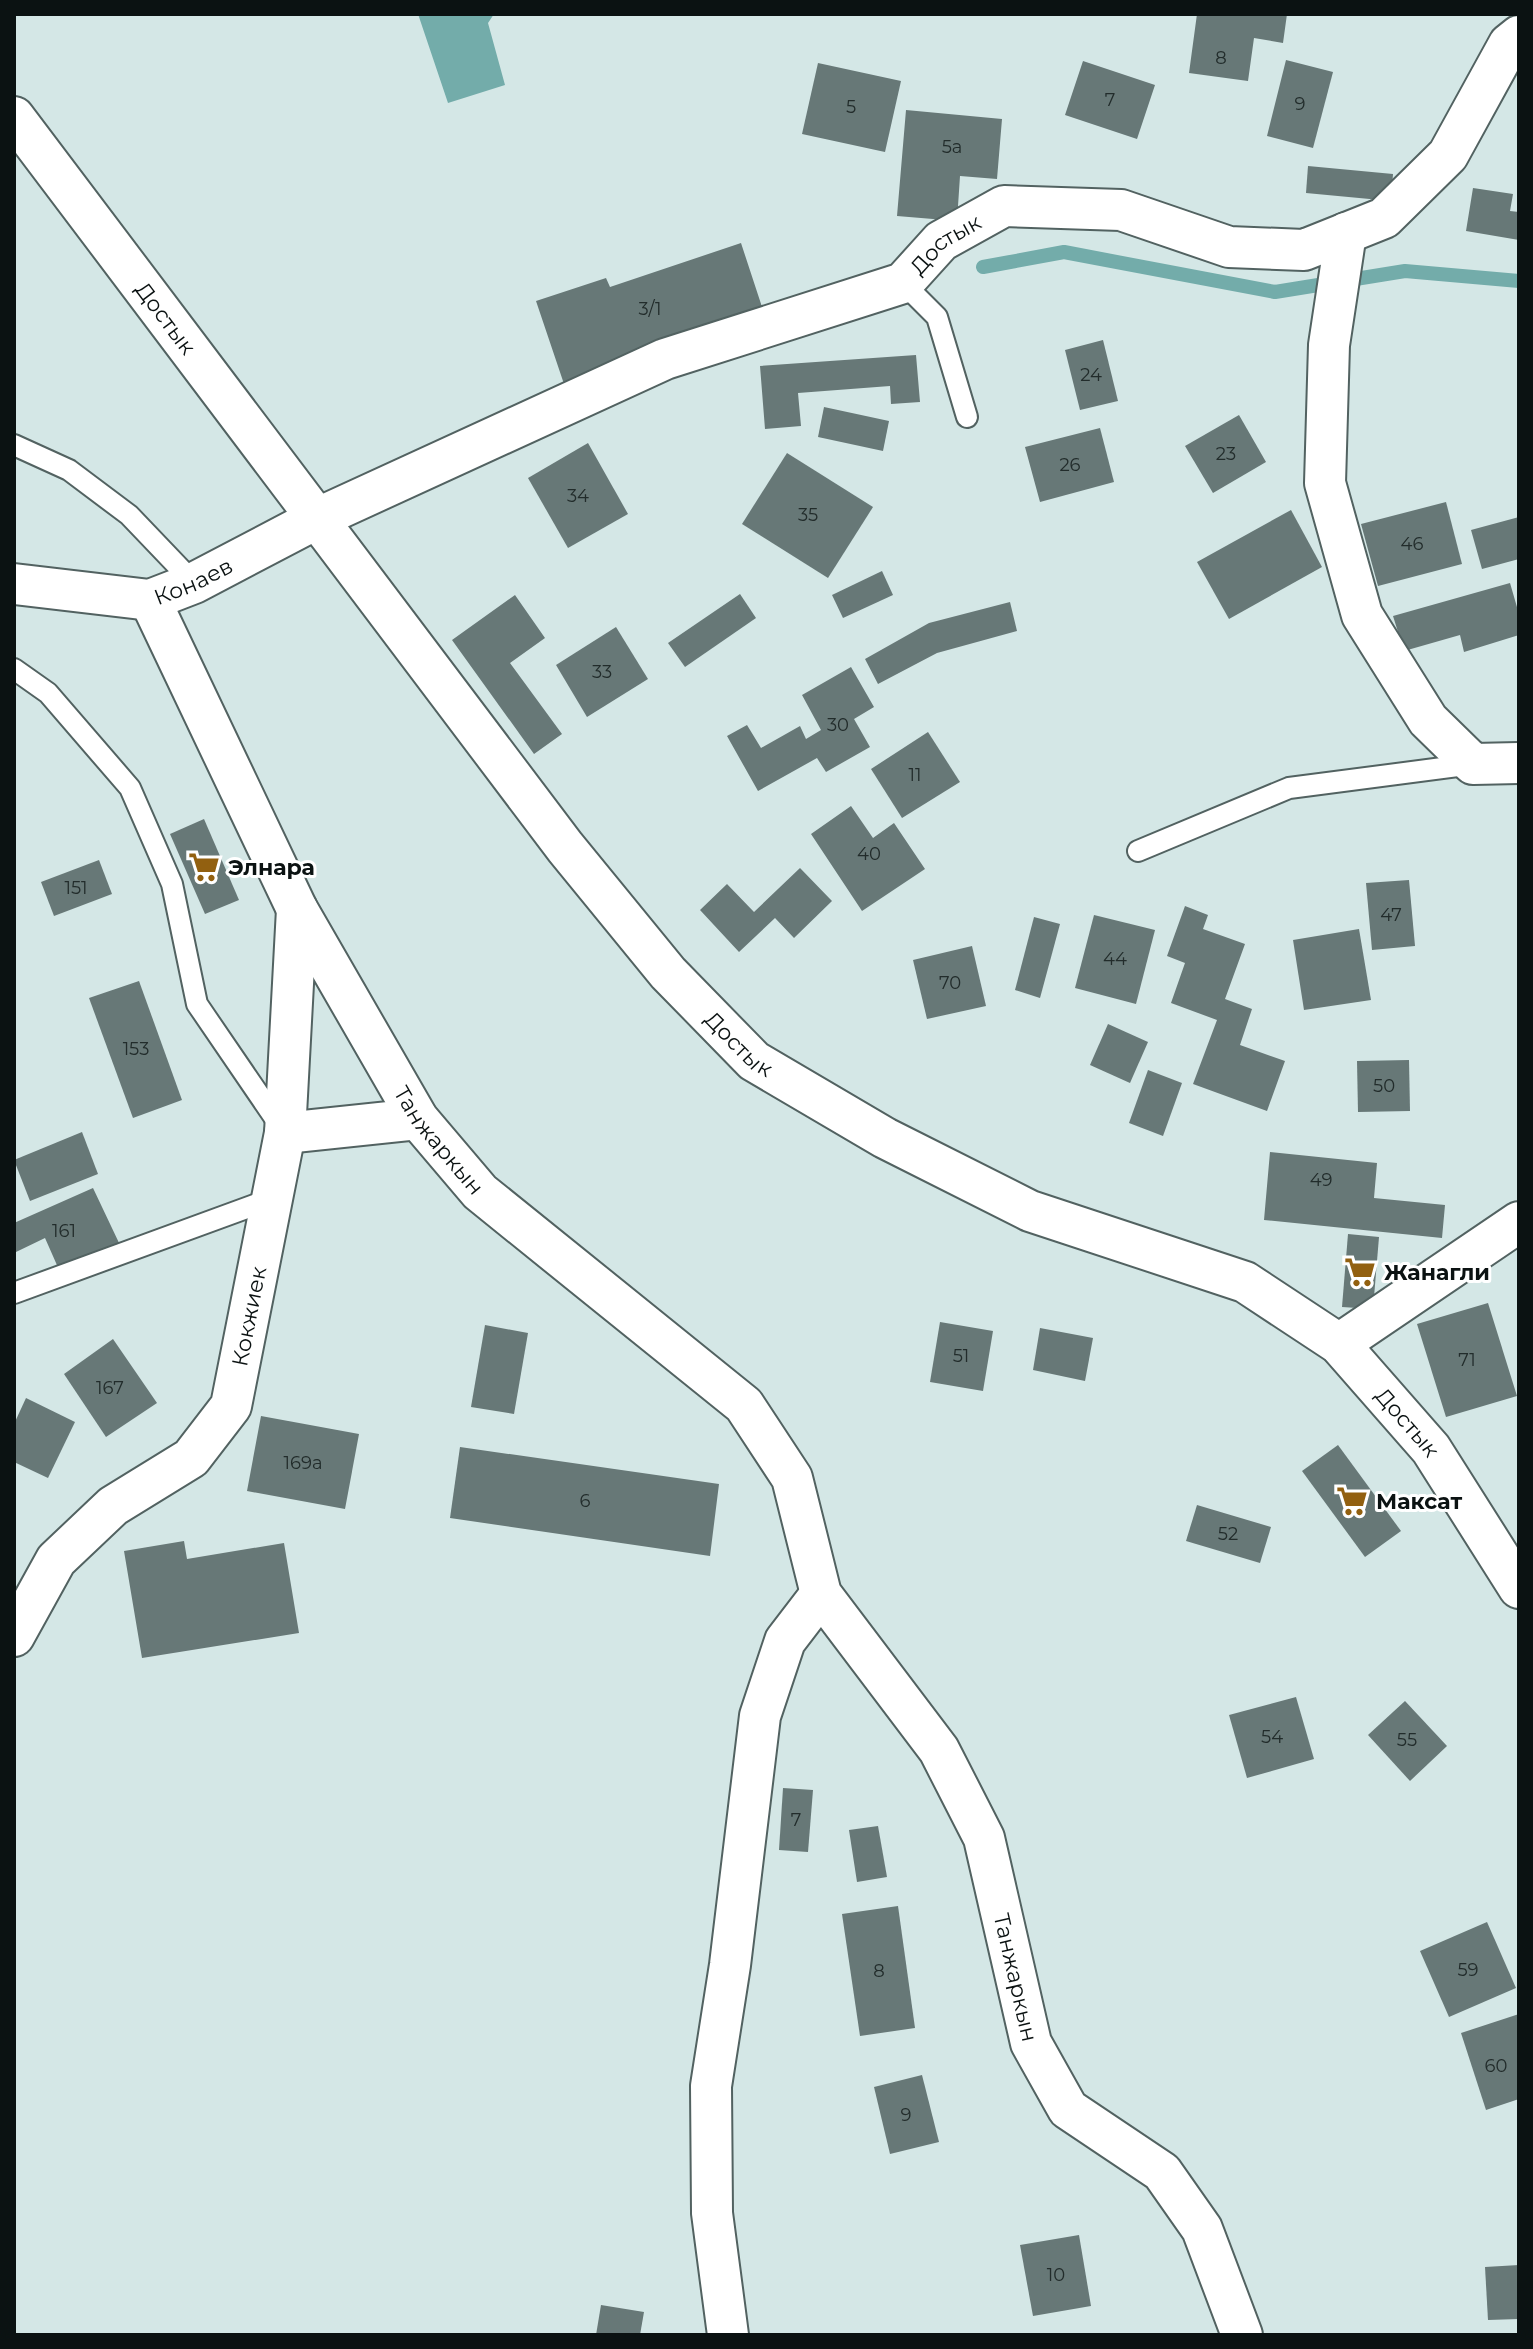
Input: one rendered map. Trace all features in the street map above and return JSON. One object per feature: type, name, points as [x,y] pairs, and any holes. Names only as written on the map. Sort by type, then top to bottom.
[{"type":"street","name":"Достык","points":[[316,519],[665,359],[903,283],[941,241],[1004,206],[1121,210],[1229,247],[1304,250],[1384,218],[1448,155],[1509,44],[1519,36]]},
{"type":"street","name":"Достык","points":[[14,117],[575,859],[668,973],[754,1061],[885,1138],[1030,1211],[1245,1282],[1339,1344],[1431,1449],[1519,1588]]},
{"type":"street","points":[[1346,233],[1329,345],[1325,483],[1362,615],[1428,720],[1473,764],[1519,763]]},
{"type":"street","name":"Конаев","points":[[14,584],[150,600],[194,583],[316,519]]},
{"type":"street","name":"Танжаркын","points":[[150,600],[297,909],[418,1119],[480,1192],[744,1405],[792,1478],[821,1594],[939,1750],[984,1838],[1031,2043],[1068,2109],[1162,2172],[1202,2229],[1242,2335]]},
{"type":"street","name":"Кокжиек","points":[[14,1636],[56,1560],[113,1506],[191,1458],[231,1406],[285,1133],[297,909]]},
{"type":"street","points":[[285,1133],[418,1119]]},
{"type":"street","points":[[1339,1344],[1519,1222]]},
{"type":"street","points":[[728,2335],[712,2213],[711,2086],[730,1965],[760,1716],[785,1641],[821,1594]]},
{"type":"lane","points":[[903,283],[937,317],[967,417]]},
{"type":"lane","points":[[14,445],[69,470],[129,515],[194,583]]},
{"type":"lane","points":[[14,669],[48,693],[130,788],[172,884],[197,1004],[285,1133]]},
{"type":"lane","points":[[1138,851],[1289,788],[1473,764]]},
{"type":"lane","points":[[14,1293],[271,1199]]},
{"type":"water","points":[[418,14],[494,14],[488,23],[505,85],[448,103]]},
{"type":"building","points":[[1197,14],[1287,14],[1283,43],[1254,38],[1248,81],[1189,73]]},
{"type":"building","points":[[1286,60],[1333,72],[1313,148],[1267,136]]},
{"type":"building","points":[[1083,61],[1155,85],[1137,139],[1065,115]]},
{"type":"building","points":[[818,63],[901,81],[885,152],[802,134]]},
{"type":"building","points":[[906,110],[1002,119],[997,179],[960,176],[957,221],[897,216]]},
{"type":"building","points":[[1308,166],[1393,174],[1391,201],[1306,193]]},
{"type":"building","points":[[1473,188],[1513,194],[1510,211],[1519,212],[1519,240],[1466,231]]},
{"type":"building","points":[[741,243],[765,316],[564,384],[536,301],[606,278],[610,287]]},
{"type":"building","points":[[1103,340],[1118,401],[1080,410],[1065,350]]},
{"type":"building","points":[[916,355],[920,402],[891,404],[890,386],[798,393],[801,426],[765,429],[760,366]]},
{"type":"building","points":[[824,407],[889,421],[883,451],[818,437]]},
{"type":"building","points":[[1239,415],[1266,462],[1213,493],[1185,446]]},
{"type":"building","points":[[1100,428],[1114,482],[1040,502],[1025,447]]},
{"type":"building","points":[[588,443],[628,514],[568,548],[528,478]]},
{"type":"building","points":[[787,453],[873,507],[828,578],[742,524]]},
{"type":"building","points":[[1446,502],[1462,564],[1378,586],[1361,524]]},
{"type":"building","points":[[1291,510],[1322,567],[1229,619],[1197,562]]},
{"type":"building","points":[[1519,517],[1519,559],[1482,569],[1471,530]]},
{"type":"building","points":[[882,571],[893,595],[843,618],[832,595]]},
{"type":"building","points":[[1510,583],[1519,614],[1519,635],[1464,652],[1460,635],[1404,651],[1393,616]]},
{"type":"building","points":[[740,594],[756,618],[685,667],[668,643]]},
{"type":"building","points":[[515,595],[545,638],[510,663],[562,734],[534,754],[452,640]]},
{"type":"building","points":[[1010,602],[1017,631],[937,653],[878,684],[865,659],[929,623]]},
{"type":"building","points":[[616,627],[648,679],[587,717],[556,665]]},
{"type":"building","points":[[851,667],[874,707],[854,719],[870,747],[826,772],[817,758],[758,791],[727,736],[747,725],[761,748],[800,726],[806,739],[821,730],[802,695]]},
{"type":"building","points":[[928,732],[960,782],[902,818],[871,769]]},
{"type":"building","points":[[851,806],[873,838],[894,823],[925,869],[862,911],[811,834]]},
{"type":"building","name":"Элнара","points":[[204,819],[239,900],[205,914],[170,834]]},
{"type":"building","points":[[99,860],[112,894],[54,916],[41,882]]},
{"type":"building","points":[[800,868],[832,901],[794,938],[775,918],[739,952],[700,910],[727,884],[754,912]]},
{"type":"building","points":[[1409,880],[1415,946],[1372,950],[1366,883]]},
{"type":"building","points":[[1185,906],[1208,915],[1203,929],[1245,944],[1225,999],[1252,1009],[1240,1045],[1285,1061],[1267,1111],[1193,1084],[1217,1020],[1171,1003],[1185,963],[1167,956]]},
{"type":"building","points":[[1094,915],[1155,930],[1136,1004],[1075,988]]},
{"type":"building","points":[[1034,917],[1060,924],[1040,998],[1015,990]]},
{"type":"building","points":[[1359,929],[1371,1000],[1304,1010],[1293,940]]},
{"type":"building","points":[[972,946],[986,1006],[927,1019],[913,960]]},
{"type":"building","points":[[139,981],[182,1100],[133,1118],[89,998]]},
{"type":"building","points":[[1108,1024],[1148,1042],[1130,1083],[1090,1065]]},
{"type":"building","points":[[1409,1060],[1410,1111],[1358,1112],[1357,1061]]},
{"type":"building","points":[[1148,1070],[1182,1083],[1163,1136],[1129,1123]]},
{"type":"building","points":[[82,1132],[98,1174],[30,1201],[14,1160]]},
{"type":"building","points":[[1270,1152],[1377,1163],[1374,1198],[1445,1205],[1442,1238],[1264,1220]]},
{"type":"building","points":[[93,1188],[120,1245],[60,1272],[45,1238],[16,1252],[14,1223]]},
{"type":"building","name":"Жанагли","points":[[1348,1234],[1379,1237],[1373,1309],[1342,1307]]},
{"type":"building","points":[[1488,1303],[1517,1396],[1446,1417],[1417,1324]]},
{"type":"building","points":[[940,1322],[993,1331],[983,1391],[930,1382]]},
{"type":"building","points":[[485,1325],[528,1333],[514,1414],[471,1407]]},
{"type":"building","points":[[1040,1328],[1093,1338],[1085,1381],[1033,1370]]},
{"type":"building","points":[[113,1339],[157,1403],[106,1437],[64,1374]]},
{"type":"building","points":[[26,1398],[75,1422],[48,1478],[14,1462],[14,1424]]},
{"type":"building","points":[[261,1416],[359,1434],[345,1509],[247,1491]]},
{"type":"building","name":"Максат","points":[[1338,1445],[1401,1531],[1365,1557],[1302,1471]]},
{"type":"building","points":[[460,1447],[719,1484],[710,1556],[450,1518]]},
{"type":"building","points":[[1197,1505],[1271,1527],[1260,1563],[1186,1541]]},
{"type":"building","points":[[184,1541],[187,1559],[284,1543],[299,1633],[142,1658],[124,1551]]},
{"type":"building","points":[[1296,1697],[1314,1759],[1247,1778],[1229,1715]]},
{"type":"building","points":[[1405,1701],[1447,1746],[1410,1781],[1368,1735]]},
{"type":"building","points":[[783,1788],[813,1790],[808,1852],[779,1850]]},
{"type":"building","points":[[878,1826],[887,1877],[857,1882],[849,1830]]},
{"type":"building","points":[[898,1906],[915,2028],[860,2036],[842,1914]]},
{"type":"building","points":[[1487,1922],[1516,1988],[1449,2017],[1420,1951]]},
{"type":"building","points":[[1519,2014],[1519,2099],[1486,2110],[1461,2033]]},
{"type":"building","points":[[922,2075],[939,2142],[890,2154],[874,2087]]},
{"type":"building","points":[[1079,2235],[1091,2306],[1033,2316],[1020,2245]]},
{"type":"building","points":[[1519,2265],[1519,2319],[1488,2320],[1485,2267]]},
{"type":"building","points":[[601,2305],[644,2312],[640,2335],[596,2335]]},
{"type":"waterway","points":[[983,267],[1064,252],[1275,292],[1405,271],[1519,281]]},
{"type":"place","name":"Элнара","points":[[204,867]]},
{"type":"place","name":"Жанагли","points":[[1360,1272]]},
{"type":"place","name":"Максат","points":[[1352,1501]]}]
